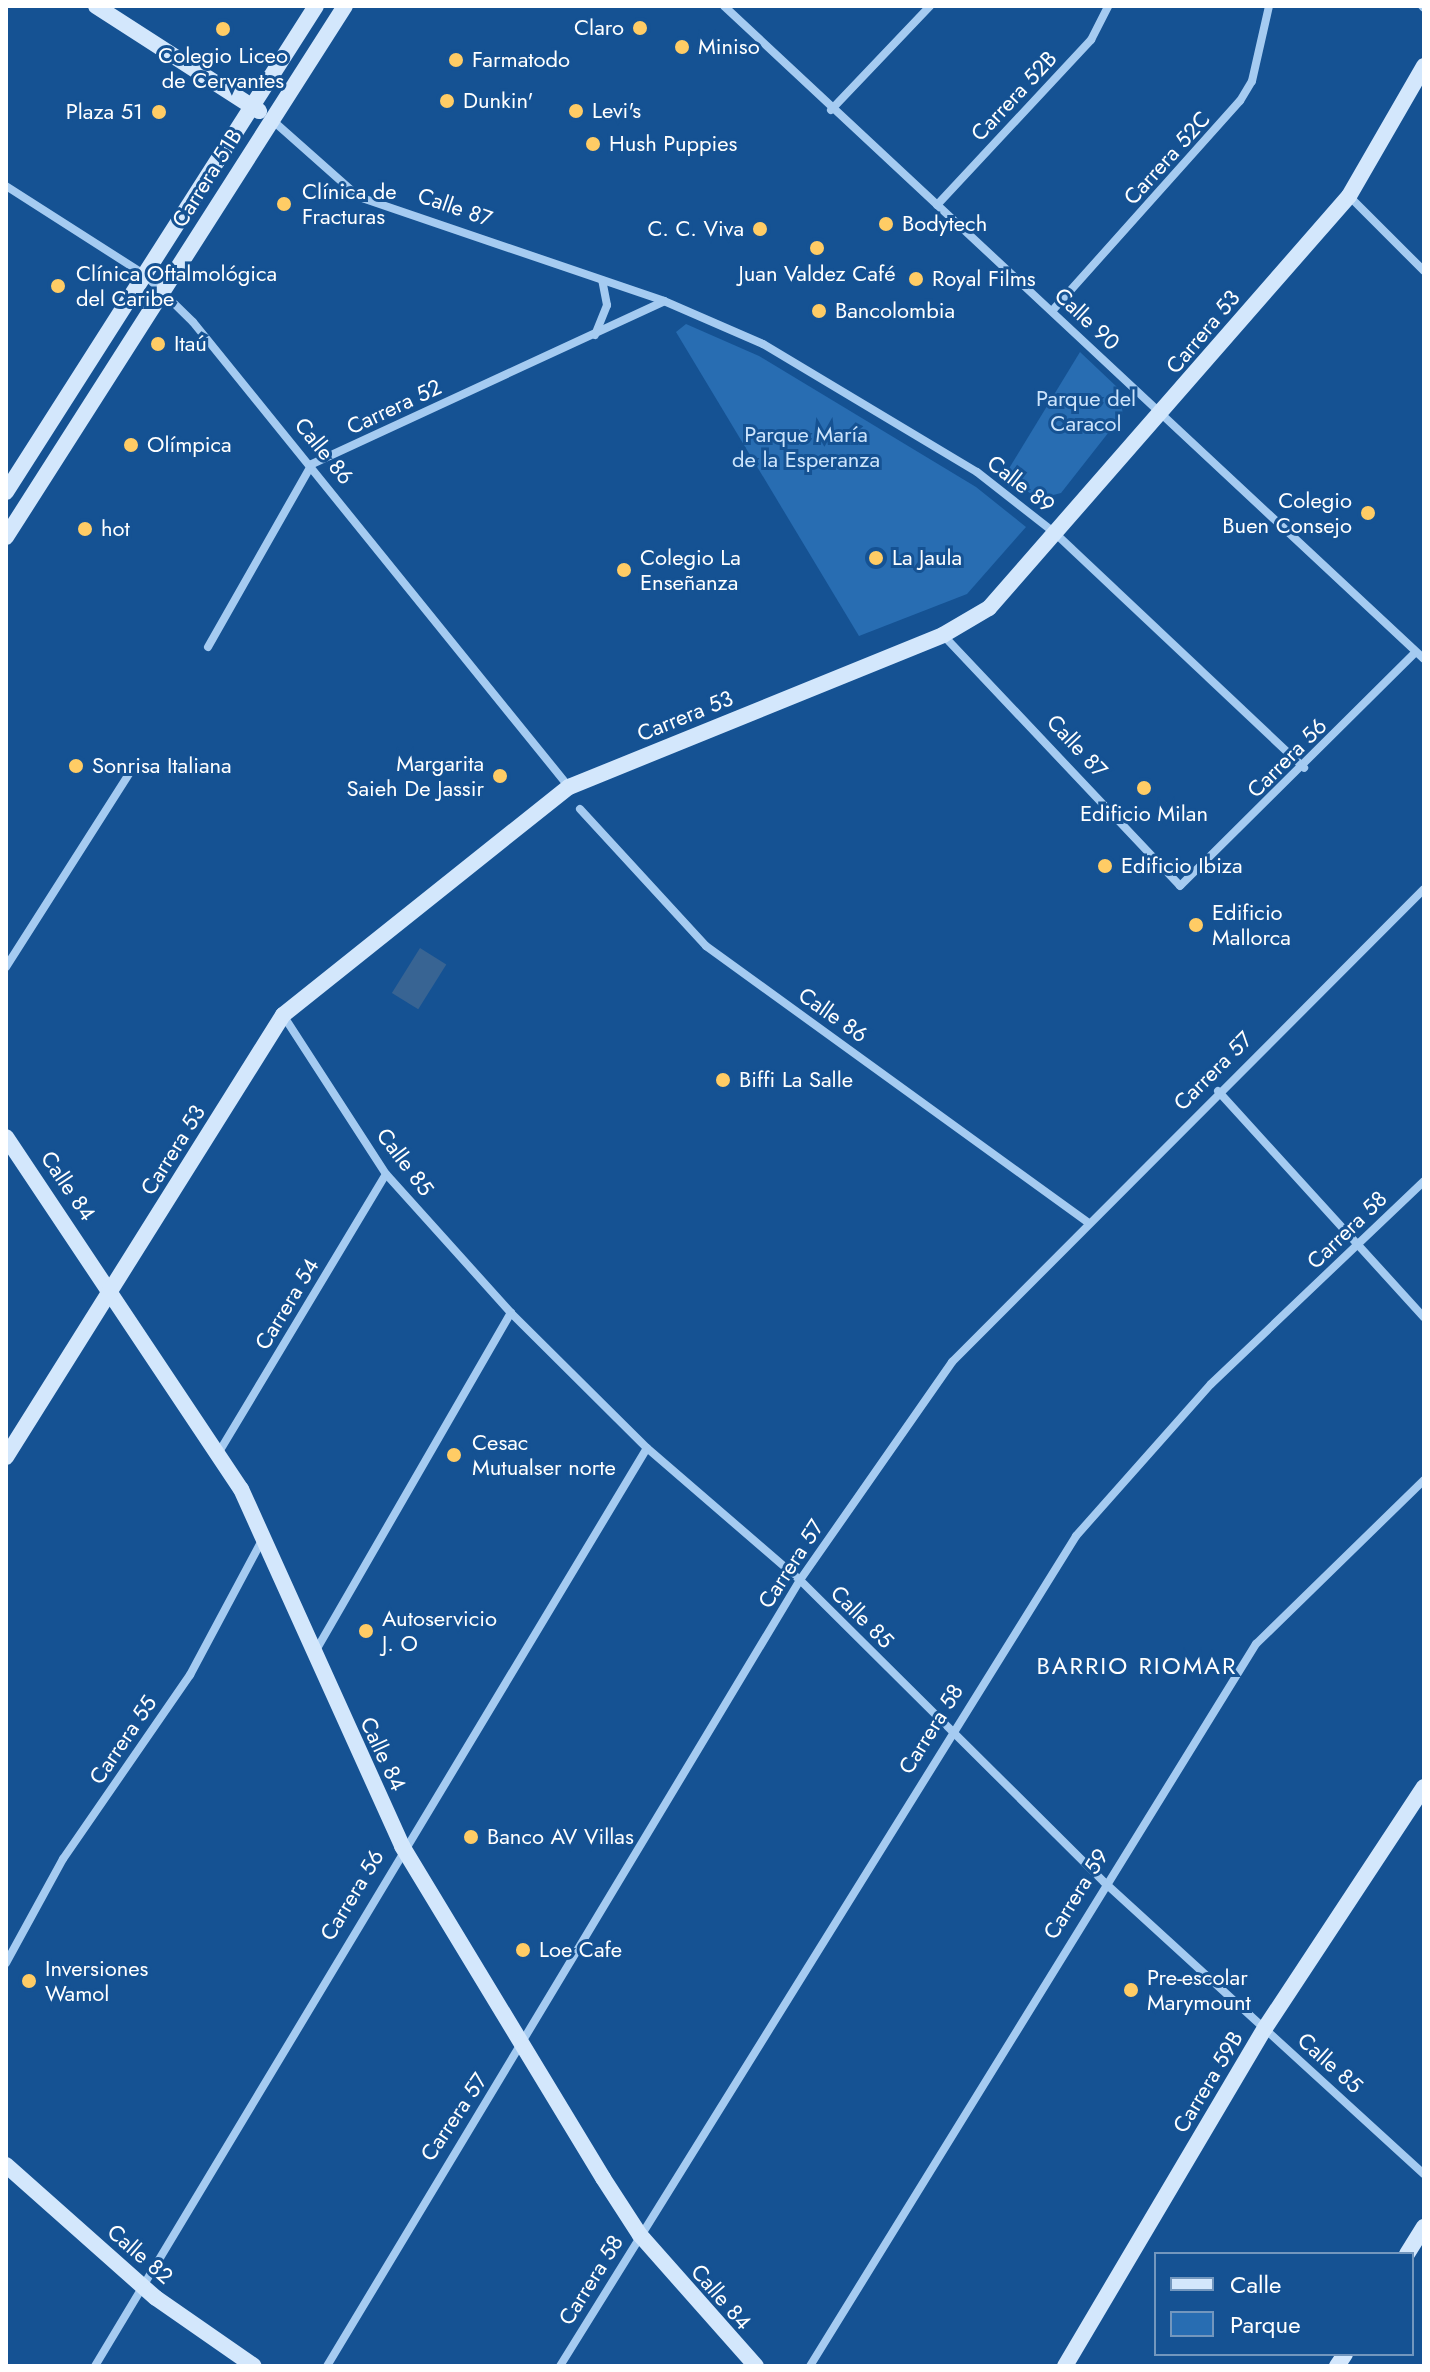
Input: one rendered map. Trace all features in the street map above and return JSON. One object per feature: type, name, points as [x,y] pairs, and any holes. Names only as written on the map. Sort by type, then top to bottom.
[{"type":"main road","name":"Calle 87","points":[[96,6],[271,119]]},
{"type":"main road","name":"Carrera 51B","points":[[6,491],[316,6]]},
{"type":"main road","name":"Carrera 51B","points":[[6,537],[345,6]]},
{"type":"main road","name":"Carrera 53","points":[[6,1457],[283,1015],[569,787],[943,635],[989,608],[1164,412],[1349,196],[1424,66]]},
{"type":"main road","name":"Calle 84","points":[[6,1137],[219,1452],[266,1535],[313,1655],[402,1846],[640,2235],[756,2366]]},
{"type":"main road","name":"Carrera 59B","points":[[1065,2366],[1265,2028],[1424,1787]]},
{"type":"main road","name":"Calle 82","points":[[6,2165],[140,2284],[254,2366]]},
{"type":"main road","points":[[1408,2252],[1424,2227]]},
{"type":"street","name":"Calle 90","points":[[725,6],[831,110],[1164,412],[1424,659]]},
{"type":"street","points":[[831,110],[930,6]]},
{"type":"street","name":"Carrera 52B","points":[[937,205],[1091,40],[1108,6]]},
{"type":"street","name":"Carrera 52C","points":[[1052,311],[1240,101],[1252,81],[1269,6]]},
{"type":"street","name":"Calle 87","points":[[271,119],[359,197],[664,301]]},
{"type":"street","name":"Calle 86","points":[[6,186],[109,250],[162,291],[312,464],[569,787]]},
{"type":"street","points":[[1349,196],[1424,271]]},
{"type":"street","points":[[594,335],[607,305],[602,280]]},
{"type":"street","name":"Carrera 52","points":[[312,464],[664,301]]},
{"type":"street","name":"Calle 89","points":[[664,301],[803,368],[977,472],[1056,534],[1304,768]]},
{"type":"street","points":[[208,647],[312,464]]},
{"type":"street","points":[[6,491],[21,514]]},
{"type":"street","name":"Calle 87","points":[[943,635],[1180,886]]},
{"type":"street","name":"Carrera 56","points":[[1180,886],[1304,768],[1416,652]]},
{"type":"street","points":[[6,967],[129,774]]},
{"type":"street","name":"Calle 86","points":[[580,809],[706,946],[1089,1223]]},
{"type":"street","name":"Carrera 57","points":[[327,2366],[446,2159],[525,2043],[800,1580],[952,1362],[1218,1091],[1424,889]]},
{"type":"street","name":"Calle 85","points":[[283,1015],[386,1174],[511,1313],[647,1448],[800,1580],[1104,1882],[1424,2174]]},
{"type":"street","points":[[1218,1091],[1424,1317]]},
{"type":"street","name":"Carrera 54","points":[[219,1452],[386,1174]]},
{"type":"street","name":"Carrera 58","points":[[560,2366],[950,1731],[1076,1536],[1211,1384],[1424,1181]]},
{"type":"street","points":[[313,1655],[511,1313]]},
{"type":"street","name":"Carrera 56","points":[[95,2366],[140,2284],[402,1846],[647,1448]]},
{"type":"street","name":"Carrera 59","points":[[810,2366],[1104,1882],[1256,1644],[1424,1480]]},
{"type":"street","name":"Carrera 55","points":[[6,1963],[63,1859],[190,1675],[266,1535]]},
{"type":"green space","name":"Parque María de la Esperanza","points":[[686,324],[759,356],[976,487],[1026,527],[967,594],[859,636],[676,332]]},
{"type":"green space","name":"Parque del Caracol","points":[[1080,352],[1118,388],[1123,414],[1061,493],[1038,499],[1005,475]]},
{"type":"shaded area","points":[[420,948],[446,964],[418,1009],[392,993]]},
{"type":"place","name":"Claro","points":[[640,28]]},
{"type":"place","name":"Colegio Liceo de Cervantes","points":[[223,29]]},
{"type":"place","name":"Miniso","points":[[682,47]]},
{"type":"place","name":"Farmatodo","points":[[456,60]]},
{"type":"place","name":"Dunkin'","points":[[447,101]]},
{"type":"place","name":"Levi's","points":[[576,111]]},
{"type":"place","name":"Plaza 51","points":[[159,112]]},
{"type":"place","name":"Hush Puppies","points":[[593,144]]},
{"type":"place","name":"Clínica de Fracturas","points":[[284,204]]},
{"type":"place","name":"Bodytech","points":[[886,224]]},
{"type":"place","name":"C. C. Viva","points":[[760,229]]},
{"type":"place","name":"Juan Valdez Café","points":[[817,248]]},
{"type":"place","name":"Royal Films","points":[[916,279]]},
{"type":"place","name":"Clínica Oftalmológica del Caribe","points":[[58,286]]},
{"type":"place","name":"Bancolombia","points":[[819,311]]},
{"type":"place","name":"Itaú","points":[[158,344]]},
{"type":"place","name":"Olímpica","points":[[131,445]]},
{"type":"place","name":"Colegio Buen Consejo","points":[[1368,513]]},
{"type":"place","name":"hot","points":[[85,529]]},
{"type":"place","name":"La Jaula","points":[[876,558]]},
{"type":"place","name":"Colegio La Enseñanza","points":[[624,570]]},
{"type":"place","name":"Sonrisa Italiana","points":[[76,766]]},
{"type":"place","name":"Margarita Saieh De Jassir","points":[[500,776]]},
{"type":"place","name":"Edificio Milan","points":[[1144,788]]},
{"type":"place","name":"Edificio Ibiza","points":[[1105,866]]},
{"type":"place","name":"Edificio Mallorca","points":[[1196,925]]},
{"type":"place","name":"Biffi La Salle","points":[[723,1080]]},
{"type":"place","name":"Cesac Mutualser norte","points":[[454,1455]]},
{"type":"place","name":"Autoservicio J. O","points":[[366,1631]]},
{"type":"place","name":"Banco AV Villas","points":[[471,1837]]},
{"type":"place","name":"Loe Cafe","points":[[523,1950]]},
{"type":"place","name":"Inversiones Wamol","points":[[29,1981]]},
{"type":"place","name":"Pre-escolar Marymount","points":[[1131,1990]]},
{"type":"district","name":"BARRIO RIOMAR","points":[[1137,1666]]}]
